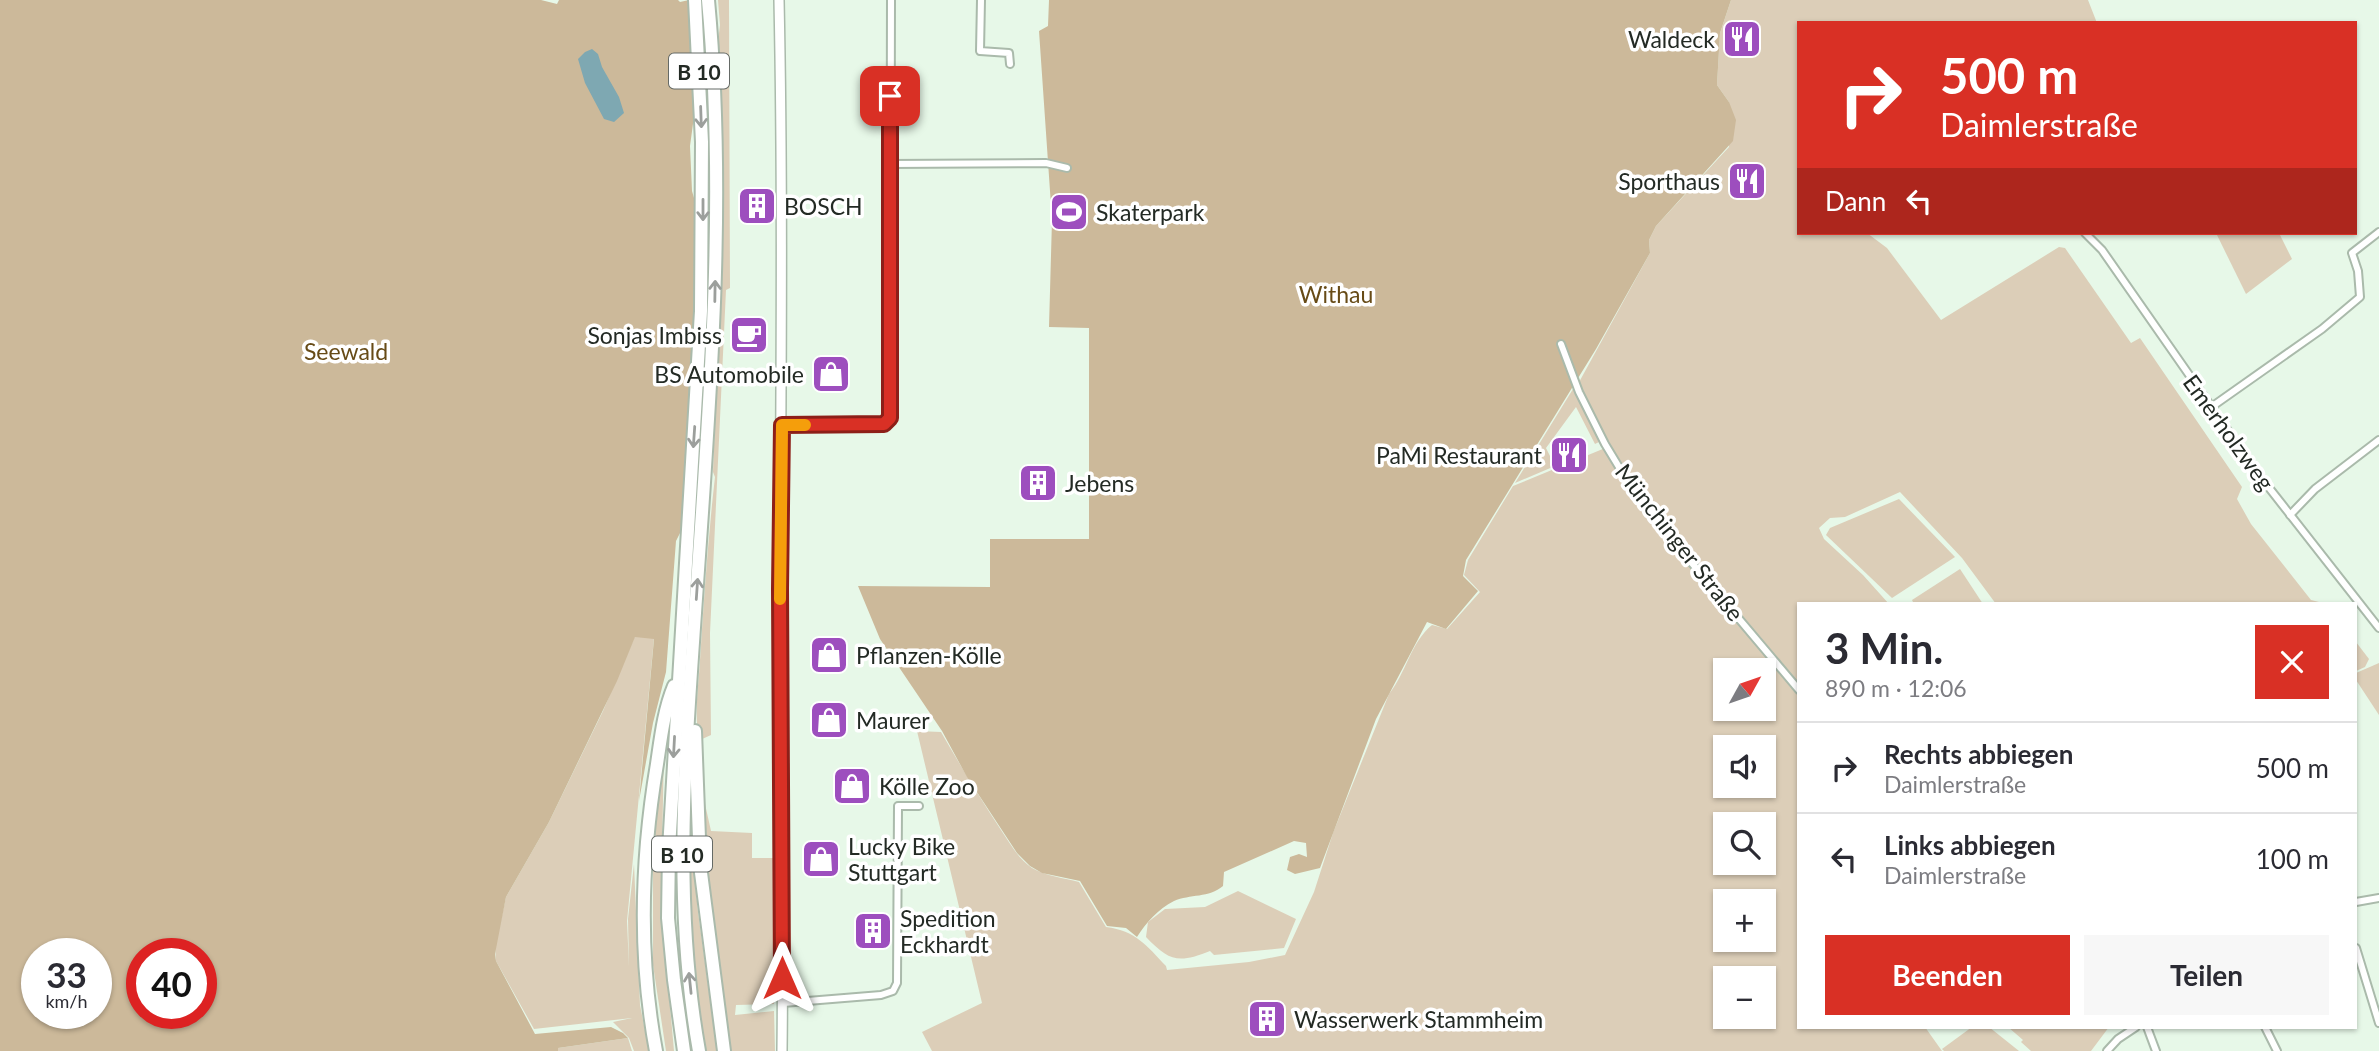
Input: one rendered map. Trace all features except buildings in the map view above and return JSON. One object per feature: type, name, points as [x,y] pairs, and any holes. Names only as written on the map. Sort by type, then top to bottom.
[{"type":"highway","name":"B 10","points":[[684,1051],[668,918],[677,679],[690,508],[701,286],[702,142],[695,0]]},
{"type":"highway","name":"B 10","points":[[699,1051],[690,985],[682,876],[692,657],[714,312],[715,138],[708,0]]},
{"type":"highway","name":"B 10","points":[[692,657],[696,680],[699,865],[724,1051]]},
{"type":"highway","name":"B 10","points":[[656,1051],[645,970],[644,876],[660,743],[667,702],[677,679]]},
{"type":"street","points":[[779,0],[782,1051]]},
{"type":"street","points":[[782,425],[884,424],[890,418],[891,0]]},
{"type":"street","points":[[981,0],[980,51],[1009,53],[1010,64]]},
{"type":"street","points":[[889,164],[1032,163],[1067,167]]},
{"type":"street","points":[[2210,408],[2322,329],[2360,297],[2358,271],[2352,253],[2379,232]]},
{"type":"street","name":"Emerholzweg","points":[[2087,235],[2102,250],[2210,408],[2290,515],[2378,624]]},
{"type":"street","name":"Münchinger Straße","points":[[1562,344],[1584,402],[1625,477],[1675,543],[1797,688]]},
{"type":"street","points":[[2290,515],[2315,489],[2379,440]]},
{"type":"street","points":[[783,1003],[853,998],[893,991],[897,983],[898,968],[898,806],[919,806]]},
{"type":"street","points":[[2357,902],[2379,898]]},
{"type":"street","points":[[2357,951],[2379,1023]]},
{"type":"street","points":[[2107,1051],[2133,1029]]},
{"type":"street","points":[[2148,1029],[2156,1051]]},
{"type":"street","points":[[2266,1029],[2277,1051]]},
{"type":"shaded area","points":[[718,0],[729,0],[730,288],[726,290],[710,633],[711,735],[700,740],[697,701],[715,477],[713,472],[720,286],[716,57],[720,25]]},
{"type":"shaded area","points":[[1731,0],[2088,0],[2096,21],[1797,21],[1797,235],[1870,235],[1887,248],[1941,320],[2059,247],[2065,248],[2131,343],[2140,338],[2242,487],[2237,499],[2251,524],[2311,600],[2319,602],[1995,602],[1962,558],[1900,492],[1845,517],[1830,518],[1819,528],[1824,539],[1887,602],[1797,602],[1797,1029],[1926,1029],[1942,1051],[932,1051],[922,1032],[982,1003],[917,731],[941,732],[985,806],[1023,860],[1043,873],[1079,882],[1106,927],[1125,932],[1140,940],[1167,970],[1249,962],[1285,955],[1314,892],[1333,833],[1389,694],[1425,632],[1432,625],[1447,629],[1480,592],[1464,575],[1468,560],[1513,486],[1610,446],[1578,384],[1650,253],[1649,240],[1656,226],[1729,147],[1729,102],[1717,85],[1720,33]]},
{"type":"shaded area","points":[[2217,235],[2280,235],[2292,259],[2246,294]]},
{"type":"shaded area","points":[[1573,389],[1599,442],[1595,444],[1576,407],[1546,448],[1555,466],[1515,483]]},
{"type":"shaded area","points":[[1899,499],[1955,557],[1892,598],[1826,535],[1830,528]]},
{"type":"shaded area","points":[[1960,569],[1982,602],[1913,602],[1912,600]]},
{"type":"shaded area","points":[[635,636],[654,638],[627,921],[629,967],[628,919],[634,864],[640,1005],[649,1051],[634,1051],[629,1038],[613,1022],[632,1018],[534,1029],[496,961],[495,947],[506,897],[549,822],[603,711]]},
{"type":"shaded area","points":[[2357,643],[2369,659],[2365,667],[2357,671]]},
{"type":"shaded area","points":[[2379,663],[2379,715],[2357,682],[2357,673]]},
{"type":"shaded area","points":[[664,748],[661,904],[674,1051],[666,1051],[653,965],[653,831]]},
{"type":"shaded area","points":[[687,801],[698,912],[717,1051],[705,1051],[690,957]]},
{"type":"shaded area","points":[[705,804],[711,831],[752,833],[752,858],[775,858],[774,1004],[736,1005],[735,1015],[774,1011],[775,1051],[728,1051],[701,830]]},
{"type":"shaded area","points":[[1238,891],[1296,919],[1284,948],[1214,955],[1210,951],[1182,959],[1161,951],[1146,937],[1148,922],[1165,909],[1205,907]]},
{"type":"shaded area","points":[[1969,1029],[1992,1029],[2019,1051],[1944,1051],[1942,1049]]},
{"type":"shaded area","points":[[2010,1029],[2108,1029],[2091,1051],[2031,1051],[2021,1042],[2023,1040]]},
{"type":"shaded area","points":[[628,1038],[632,1051],[558,1051],[558,1048]]},
{"type":"green space","name":"Seewald","points":[[0,0],[541,0],[557,4],[559,0],[689,0],[695,109],[690,146],[692,191],[696,205],[695,313],[682,529],[676,541],[666,672],[653,723],[639,801],[654,639],[635,637],[617,681],[549,822],[506,897],[495,954],[496,961],[535,1034],[611,1027],[628,1038],[558,1048],[558,1051],[0,1051]]},
{"type":"green space","name":"Withau","points":[[1049,0],[1731,0],[1720,33],[1717,85],[1729,102],[1736,120],[1733,141],[1656,226],[1649,240],[1650,253],[1596,349],[1466,560],[1463,576],[1478,591],[1446,629],[1427,622],[1376,719],[1320,868],[1295,874],[1287,870],[1290,857],[1299,854],[1307,857],[1306,843],[1294,841],[1224,872],[1223,886],[1218,890],[1168,904],[1137,937],[1126,928],[1107,926],[1080,881],[1042,873],[1017,853],[967,777],[942,731],[880,639],[858,586],[990,587],[990,539],[1089,539],[1089,328],[1049,327],[1052,220],[1039,31],[1048,26]]},
{"type":"water","points":[[592,49],[598,54],[624,113],[614,122],[604,119],[585,83],[578,59]]},
{"type":"slow traffic","points":[[780,599],[782,425],[805,425]]},
{"type":"place","name":"Waldeck","points":[[1742,39]]},
{"type":"place","name":"Sporthaus","points":[[1747,181]]},
{"type":"place","name":"BOSCH","points":[[757,206]]},
{"type":"place","name":"Skaterpark","points":[[1069,212]]},
{"type":"place","name":"Sonjas Imbiss","points":[[749,335]]},
{"type":"place","name":"BS Automobile","points":[[831,374]]},
{"type":"place","name":"PaMi Restaurant","points":[[1569,455]]},
{"type":"place","name":"Jebens","points":[[1038,483]]},
{"type":"place","name":"Pflanzen-Kölle","points":[[829,655]]},
{"type":"place","name":"Maurer","points":[[829,720]]},
{"type":"place","name":"Kölle Zoo","points":[[852,786]]},
{"type":"place","name":"Lucky Bike Stuttgart","points":[[821,859]]},
{"type":"place","name":"Spedition Eckhardt","points":[[873,931]]},
{"type":"place","name":"Wasserwerk Stammheim","points":[[1267,1019]]},
{"type":"route","points":[[782,978],[782,425],[884,424],[890,418],[890,96]]}]
